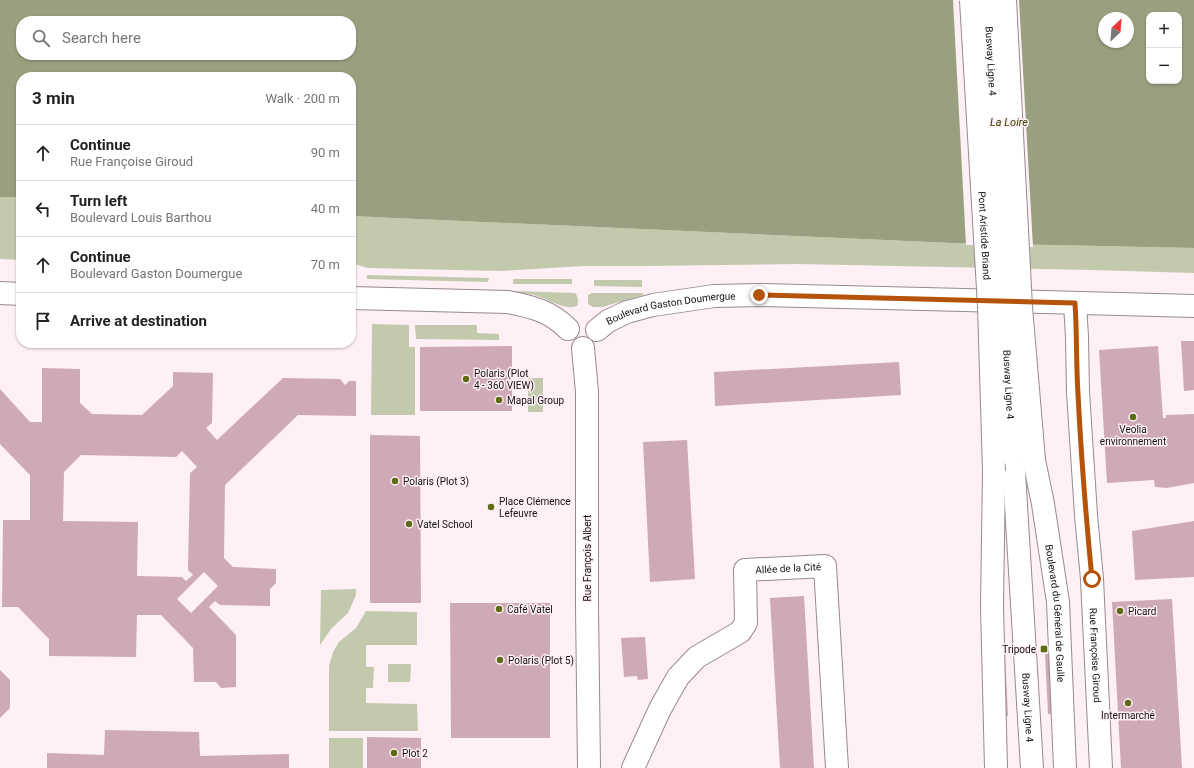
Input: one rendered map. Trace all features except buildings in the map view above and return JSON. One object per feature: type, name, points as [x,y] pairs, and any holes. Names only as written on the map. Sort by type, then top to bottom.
[{"type":"street","name":"Pont Aristide Briand","points":[[971,0],[989,306],[994,471],[992,606],[996,768]]},
{"type":"street","name":"Busway Ligne 4","points":[[988,0],[1032,768]]},
{"type":"street","name":"Boulevard du Général de Gaulle","points":[[1005,0],[1021,307],[1034,460],[1043,504],[1058,602],[1065,768]]},
{"type":"street","points":[[0,294],[16,294]]},
{"type":"street","name":"Boulevard Gaston Doumergue","points":[[597,330],[608,321],[627,312],[653,305],[714,296],[759,295],[1194,306]]},
{"type":"street","points":[[356,298],[508,302],[532,306],[558,319],[568,329]]},
{"type":"street","name":"Rue Françoise Giroud","points":[[1075,303],[1078,392],[1086,515],[1092,579],[1101,768]]},
{"type":"street","points":[[584,318],[592,322],[597,330],[596,340],[593,344],[583,348],[578,348],[571,342],[568,334],[568,329],[574,321],[584,318]]},
{"type":"street","name":"Rue François Albert","points":[[583,348],[587,392],[589,768]]},
{"type":"street","name":"Allée de la Cité","points":[[633,768],[660,709],[678,677],[697,657],[740,632],[746,623],[745,570],[825,566],[837,768]]},
{"type":"shaded area","points":[[0,197],[16,197],[16,260],[0,259]]},
{"type":"shaded area","points":[[356,216],[952,243],[1194,248],[1194,273],[798,264],[584,266],[501,271],[368,268],[356,264]]},
{"type":"shaded area","points":[[367,275],[489,278],[488,282],[367,279]]},
{"type":"shaded area","points":[[513,279],[572,279],[572,284],[513,284]]},
{"type":"shaded area","points":[[594,280],[642,280],[642,287],[594,286]]},
{"type":"shaded area","points":[[514,291],[575,293],[578,303],[577,306],[567,307],[534,295],[515,294]]},
{"type":"shaded area","points":[[592,293],[643,293],[643,295],[602,307],[593,307],[588,304],[588,295]]},
{"type":"shaded area","points":[[372,324],[409,325],[409,347],[415,347],[415,415],[371,415]]},
{"type":"shaded area","points":[[415,325],[477,325],[477,333],[499,334],[499,340],[416,339]]},
{"type":"shaded area","points":[[528,378],[543,378],[543,412],[528,412]]},
{"type":"shaded area","points":[[356,589],[356,595],[348,613],[331,629],[320,645],[321,590]]},
{"type":"shaded area","points":[[366,611],[417,612],[417,645],[366,645],[366,667],[374,667],[373,688],[366,688],[366,703],[417,704],[418,731],[329,731],[329,666],[333,652],[339,642],[356,628]]},
{"type":"shaded area","points":[[388,664],[411,664],[410,682],[388,682]]},
{"type":"shaded area","points":[[329,738],[363,738],[363,768],[329,768]]},
{"type":"water","name":"La Loire","points":[[0,0],[1194,0],[1194,248],[952,243],[356,216],[356,72],[16,72],[16,197],[0,197]]},
{"type":"pier","points":[[953,0],[1019,0],[1033,247],[966,245]]},
{"type":"place","name":"Polaris (Plot 4 - 360 VIEW)","points":[[466,379]]},
{"type":"place","name":"Mapal Group","points":[[499,400]]},
{"type":"place","name":"Veolia environnement","points":[[1133,417]]},
{"type":"place","name":"Polaris (Plot 3)","points":[[395,481]]},
{"type":"place","name":"Place Clémence Lefeuvre","points":[[491,507]]},
{"type":"place","name":"Vatel School","points":[[409,524]]},
{"type":"place","name":"Café Vatel","points":[[499,609]]},
{"type":"place","name":"Picard","points":[[1120,611]]},
{"type":"place","name":"Tripode","points":[[1044,649]]},
{"type":"place","name":"Polaris (Plot 5)","points":[[500,660]]},
{"type":"place","name":"Intermarché","points":[[1128,703]]},
{"type":"place","name":"Plot 2","points":[[394,753]]},
{"type":"route","points":[[759,295],[1075,303],[1078,392],[1086,515],[1092,579]]}]
